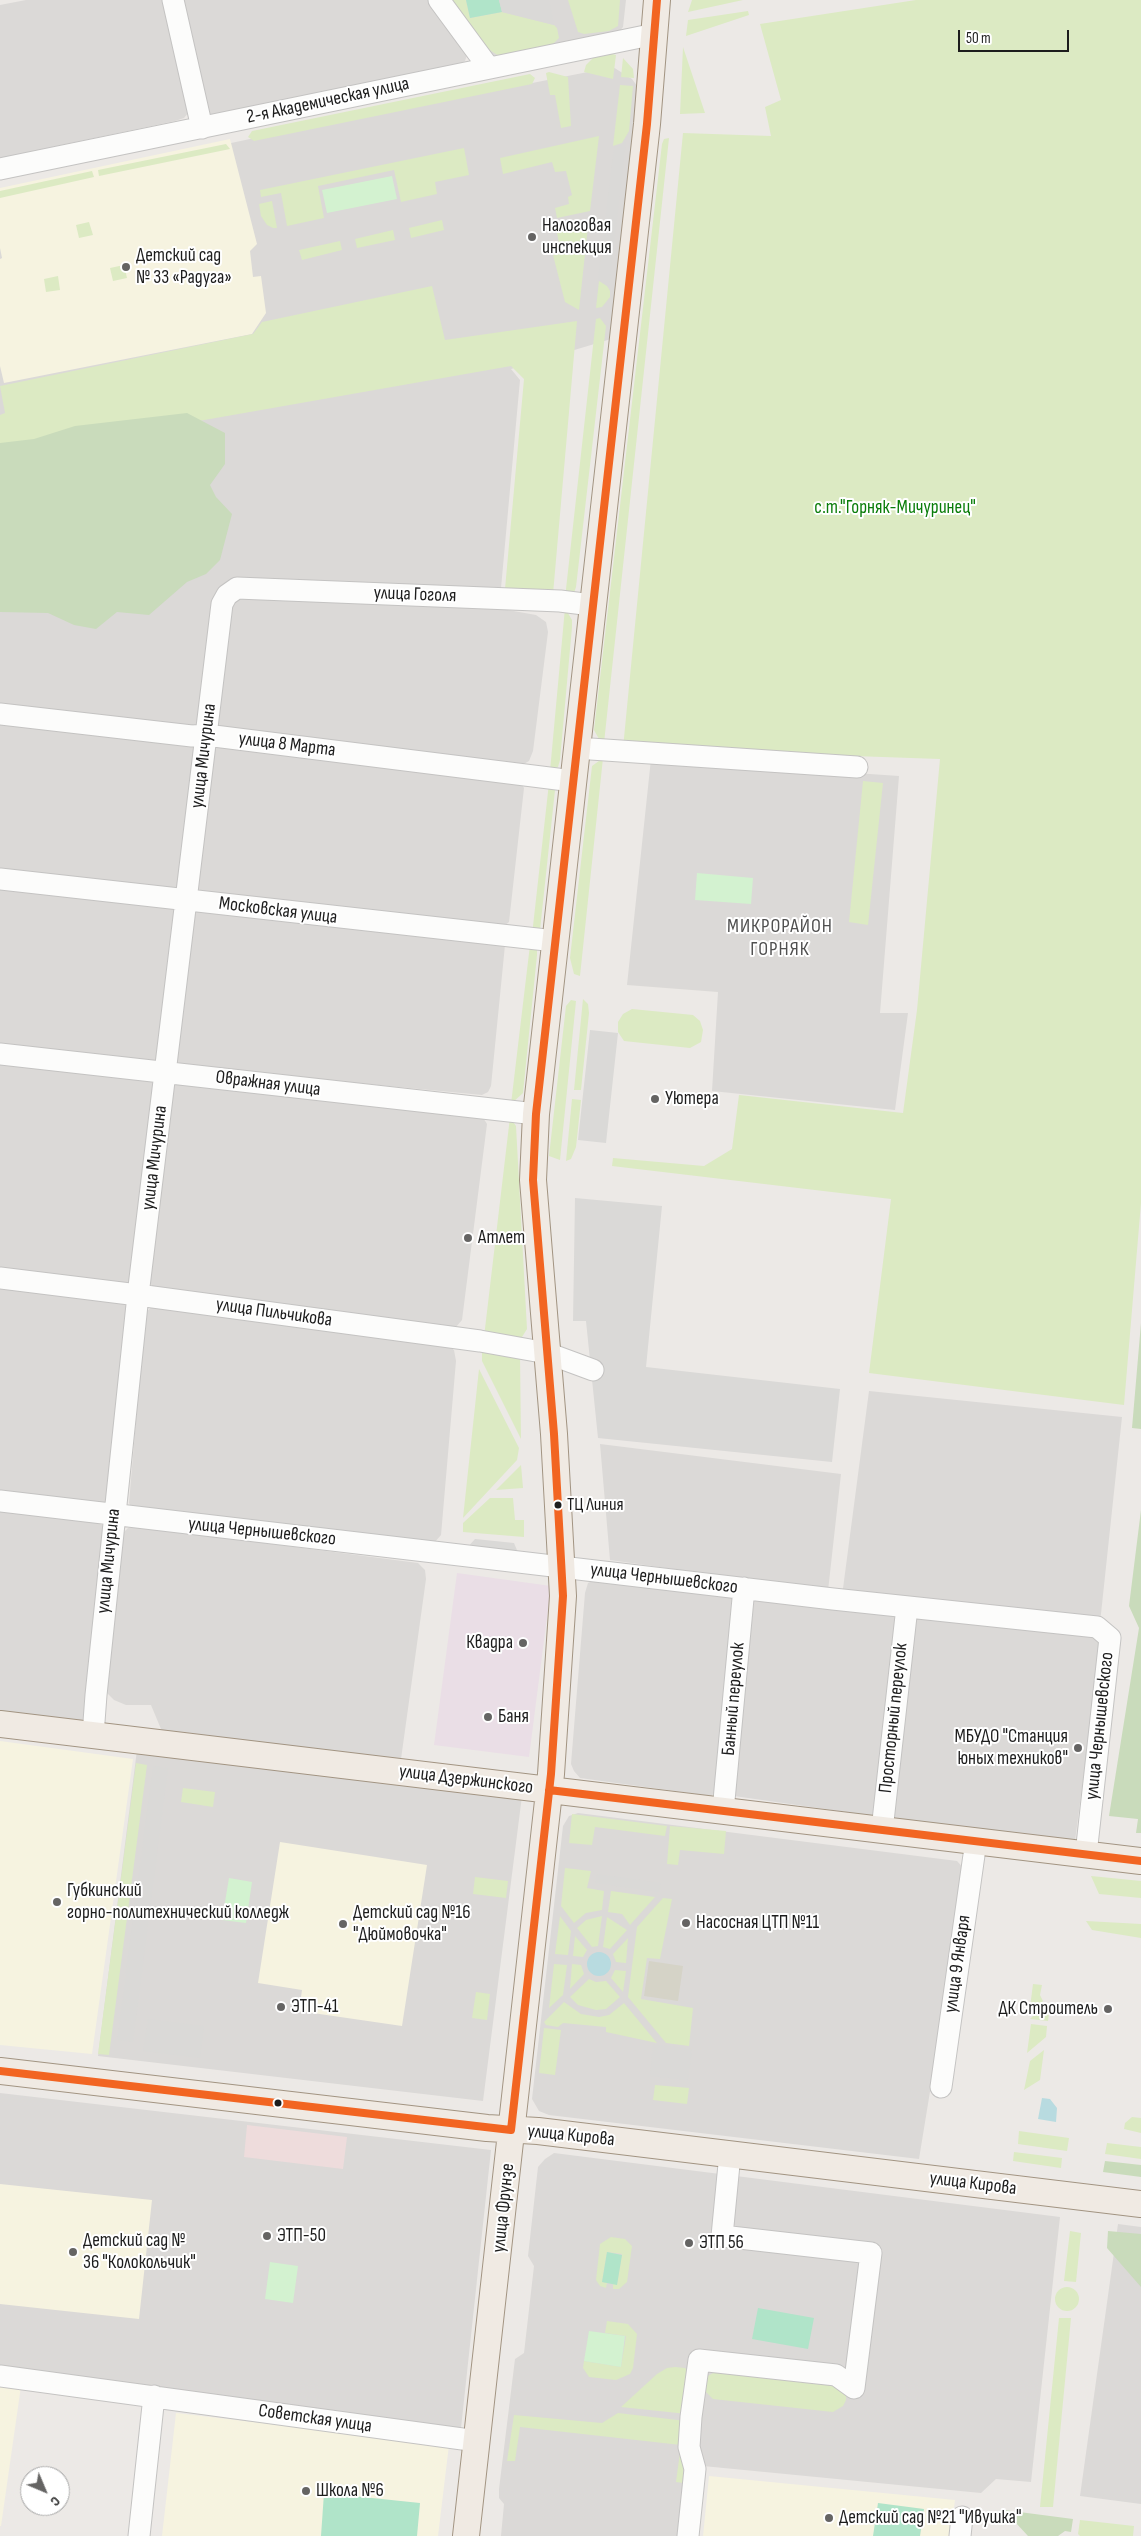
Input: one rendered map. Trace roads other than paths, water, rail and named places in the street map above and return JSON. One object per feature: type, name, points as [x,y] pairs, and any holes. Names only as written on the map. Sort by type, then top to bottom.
[{"type":"main road","name":"улица Фрунзе","points":[[466,2536],[549,1790],[563,1596],[547,1353],[533,1180],[536,1114],[657,10]]},
{"type":"main road","name":"улица Дзержинского","points":[[0,1724],[1141,1861]]},
{"type":"main road","name":"улица Кирова","points":[[0,2071],[730,2154],[1141,2204]]},
{"type":"street","points":[[173,0],[202,128]]},
{"type":"street","points":[[440,0],[489,68]]},
{"type":"street","name":"2-я Академическая улица","points":[[0,169],[489,68],[657,10]]},
{"type":"street","name":"улица Гоголя","points":[[237,588],[560,601],[592,604]]},
{"type":"street","name":"улица Мичурина","points":[[94,1735],[114,1515],[185,900],[222,604],[227,595],[237,588]]},
{"type":"street","name":"улица 8 Марта","points":[[0,714],[192,736],[206,735],[573,781]]},
{"type":"street","points":[[576,748],[858,767]]},
{"type":"street","name":"Московская улица","points":[[0,879],[556,941]]},
{"type":"street","name":"Овражная улица","points":[[0,1054],[536,1114]]},
{"type":"street","name":"улица Пильчикова","points":[[0,1278],[138,1295],[547,1353],[594,1370]]},
{"type":"street","name":"улица Чернышевского","points":[[0,1501],[907,1607],[1097,1627],[1110,1638],[1086,1854]]},
{"type":"street","name":"Банный переулок","points":[[723,1811],[744,1588]]},
{"type":"street","name":"Просторный переулок","points":[[882,1830],[907,1607]]},
{"type":"street","name":"улица 9 Января","points":[[941,2087],[976,1841]]},
{"type":"street","points":[[688,2536],[695,2468],[689,2447],[691,2416],[699,2360],[836,2376],[854,2388],[871,2252],[722,2236],[730,2154]]},
{"type":"street","name":"Советская улица","points":[[0,2376],[477,2441]]},
{"type":"street","points":[[139,2536],[154,2396]]},
{"type":"water","points":[[599,1952],[608,1955],[611,1964],[608,1973],[599,1976],[590,1973],[587,1964],[590,1955]]},
{"type":"water","points":[[1042,2098],[1050,2099],[1057,2108],[1056,2122],[1038,2119]]},
{"type":"place","name":"Налоговая инспекция","points":[[532,237]]},
{"type":"place","name":"Детский сад № 33 «Радуга»","points":[[126,267]]},
{"type":"place","name":"Уютера","points":[[655,1099]]},
{"type":"place","name":"Атлет","points":[[468,1238]]},
{"type":"place","name":"ТЦ Линия","points":[[558,1505]]},
{"type":"place","name":"Квадра","points":[[523,1643]]},
{"type":"place","name":"Баня","points":[[488,1717]]},
{"type":"place","name":"МБУДО \"Станция юных техников\"","points":[[1078,1748]]},
{"type":"place","name":"Губкинский горно-политехнический колледж","points":[[57,1902]]},
{"type":"place","name":"Насосная ЦТП №11","points":[[686,1923]]},
{"type":"place","name":"Детский сад №16 \"Дюймовочка\"","points":[[343,1924]]},
{"type":"place","name":"ЭТП-41","points":[[281,2007]]},
{"type":"place","name":"ДК Строитель","points":[[1108,2009]]},
{"type":"place","name":"ЭТП-50","points":[[267,2236]]},
{"type":"place","name":"ЭТП 56","points":[[689,2243]]},
{"type":"place","name":"Детский сад № 36 \"Колокольчик\"","points":[[73,2252]]},
{"type":"place","name":"Школа №6","points":[[306,2491]]},
{"type":"place","name":"Детский сад №21 \"Ивушка\"","points":[[829,2518]]},
{"type":"district","name":"МИКРОРАЙОН ГОРНЯК","points":[[780,938]]},
{"type":"park label","name":"с.т.\"Горняк-Мичуринец\"","points":[[895,508]]}]
